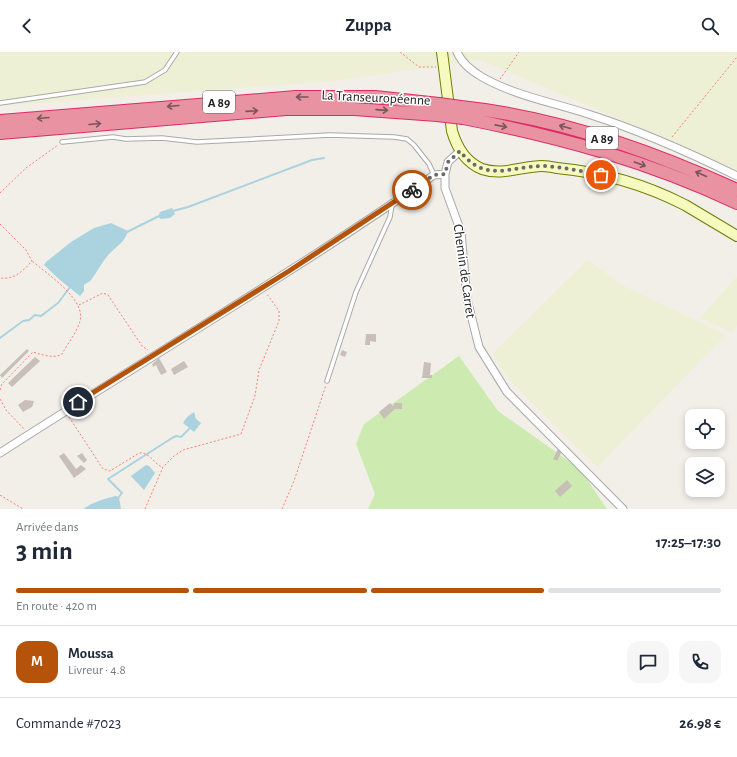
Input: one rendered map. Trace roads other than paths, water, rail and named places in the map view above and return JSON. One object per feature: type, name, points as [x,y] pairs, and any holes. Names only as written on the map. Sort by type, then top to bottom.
[{"type":"highway","name":"La Transeuropéenne","points":[[0,122],[296,97],[375,98],[438,110],[515,116],[596,136],[676,163],[737,190]]},
{"type":"highway","name":"La Transeuropéenne","points":[[0,133],[286,109],[438,110]]},
{"type":"highway","name":"La Transeuropéenne","points":[[462,113],[614,154],[699,186],[737,203]]},
{"type":"street","points":[[442,52],[452,130],[460,151],[473,165],[491,172],[542,166],[570,169],[601,175],[643,187],[684,205],[737,236]]},
{"type":"street","points":[[457,52],[461,60],[470,69],[496,84],[600,118],[666,144],[737,176]]},
{"type":"street","points":[[0,453],[67,409],[265,286],[393,204],[434,175],[445,174],[448,162],[460,151]]},
{"type":"street","name":"Chemin de Carret","points":[[445,174],[445,188],[461,232],[467,299],[479,347],[507,392],[623,509]]},
{"type":"lane","points":[[0,103],[145,82],[164,70],[177,52]]},
{"type":"lane","points":[[62,142],[113,137],[126,139],[162,138],[197,142],[330,135],[394,137],[407,139],[414,145],[429,164],[434,175]]},
{"type":"lane","points":[[327,381],[362,278],[390,217],[393,204]]},
{"type":"water","points":[[172,208],[175,214],[170,218],[161,219],[158,217],[160,212]]},
{"type":"water","points":[[111,223],[128,231],[127,235],[123,241],[106,257],[90,281],[84,285],[84,291],[80,296],[44,265],[71,242],[94,228]]},
{"type":"water","points":[[194,412],[196,419],[201,423],[194,432],[183,423],[187,417]]},
{"type":"water","points":[[146,465],[149,466],[155,473],[144,490],[131,476]]},
{"type":"water","points":[[116,496],[119,497],[121,509],[84,509],[94,503]]},
{"type":"waterway","points":[[173,211],[188,207],[312,160],[324,158]]},
{"type":"waterway","points":[[127,232],[159,216]]},
{"type":"waterway","points":[[0,338],[23,321],[29,320],[35,315],[41,316],[58,303],[70,287]]},
{"type":"waterway","points":[[118,498],[122,493],[108,479],[172,438],[176,436],[181,437],[189,429]]}]
